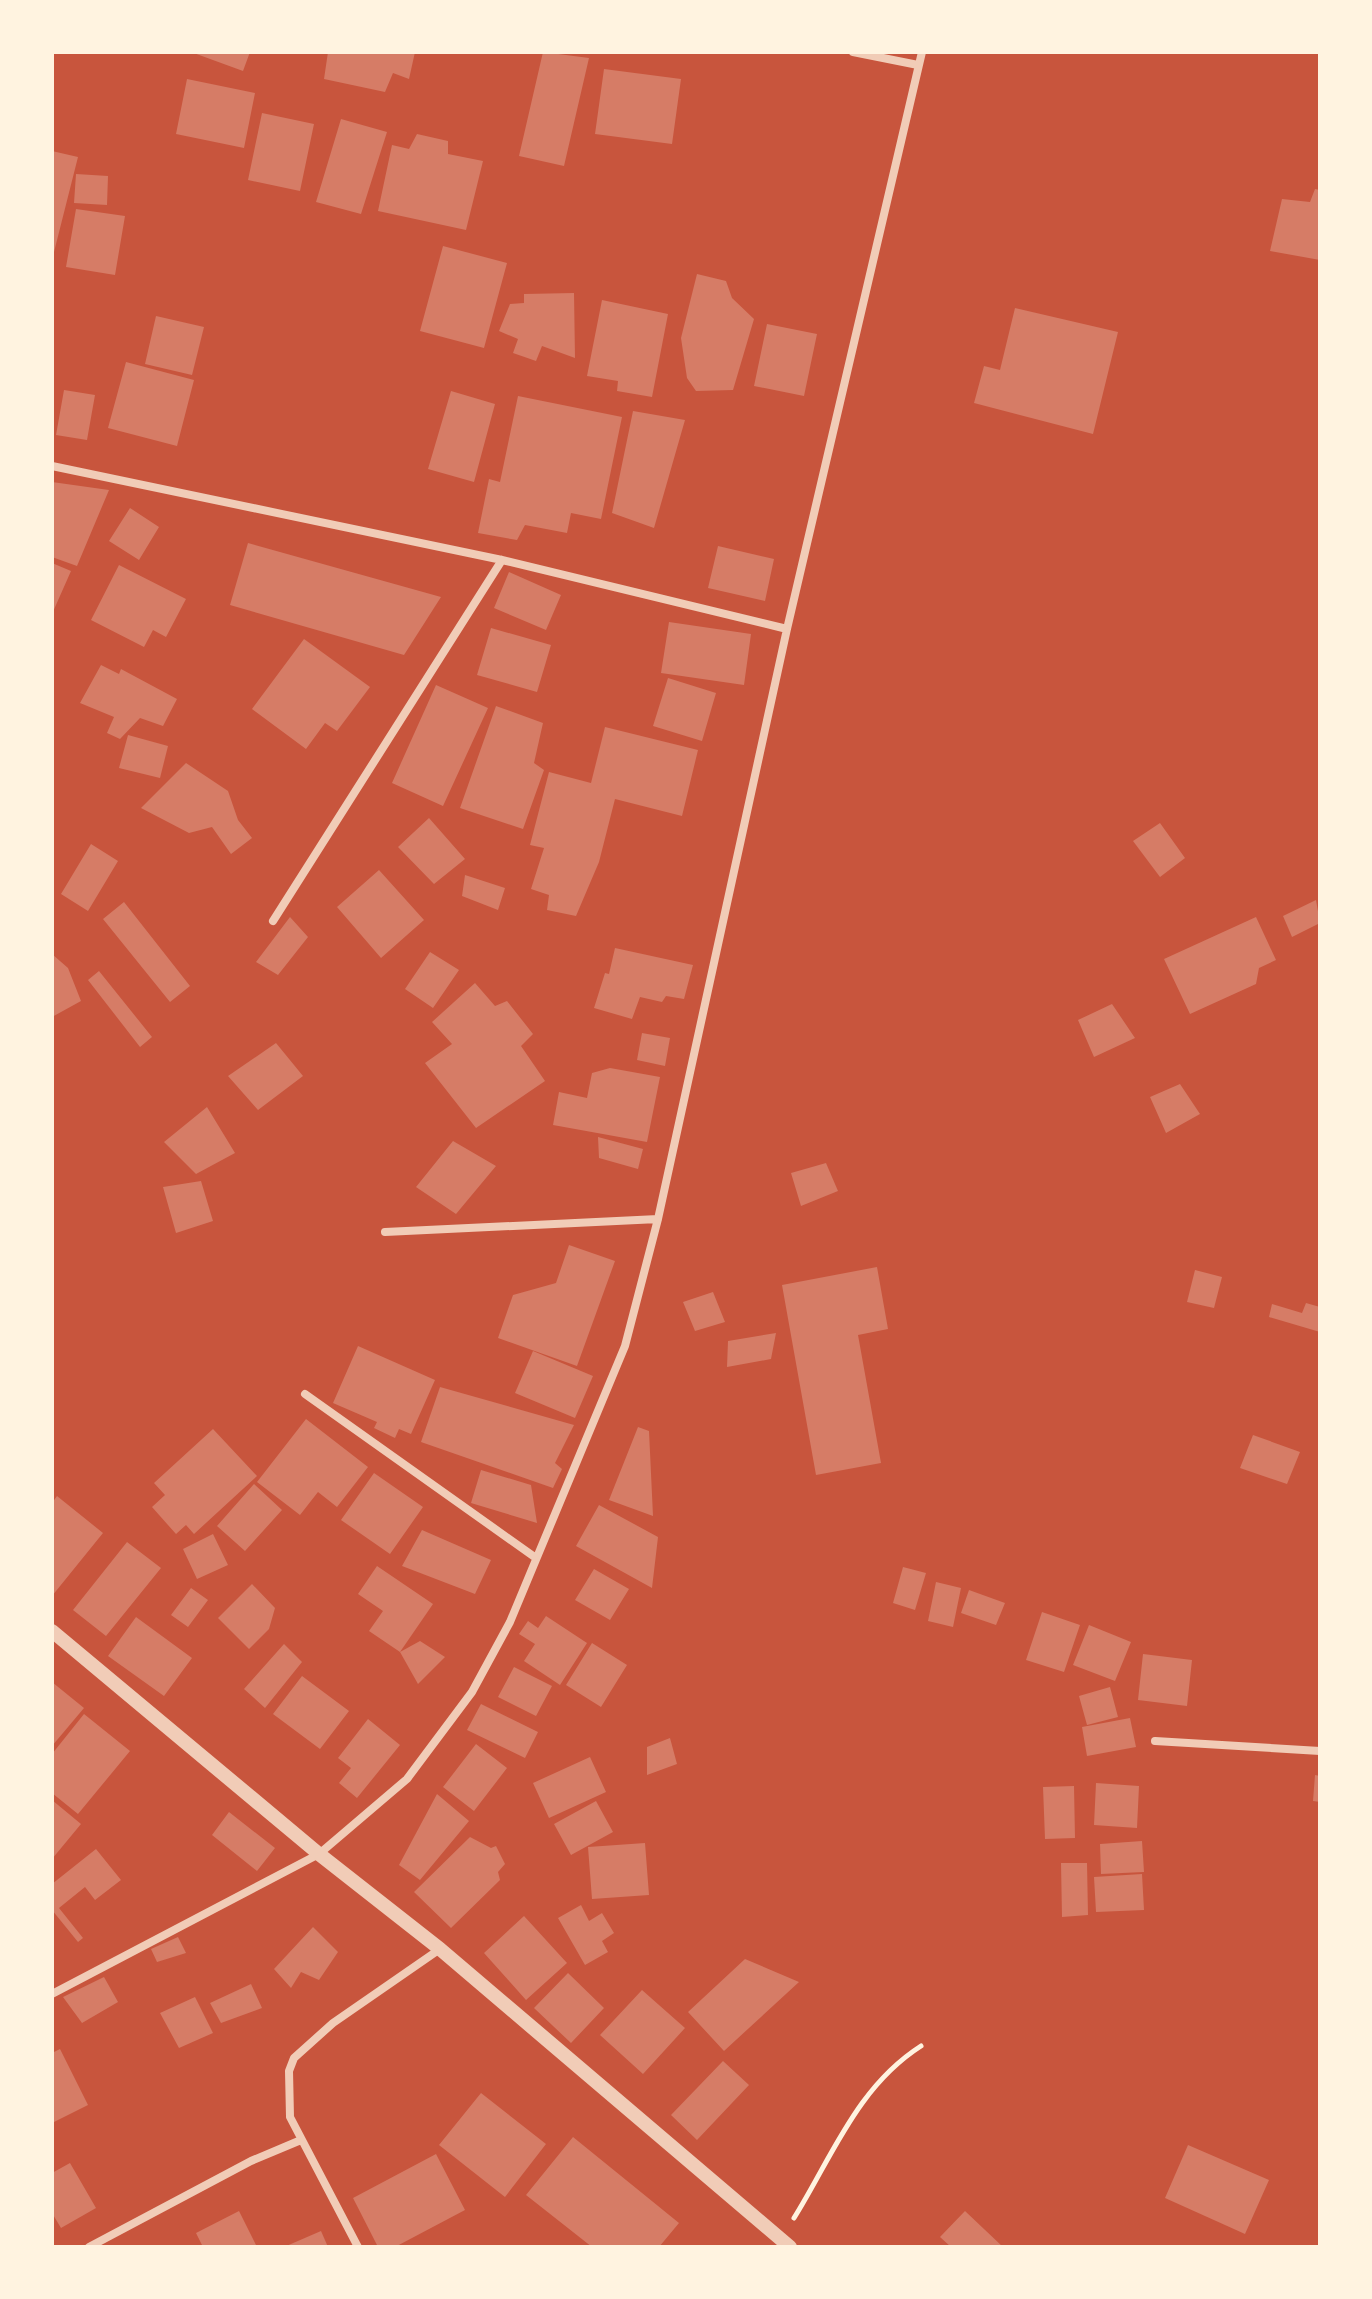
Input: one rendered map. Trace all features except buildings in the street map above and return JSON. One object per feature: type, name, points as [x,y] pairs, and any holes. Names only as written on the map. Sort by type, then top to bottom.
[{"type":"street","points":[[853,52],[918,65]]},
{"type":"street","points":[[52,1994],[319,1854],[407,1779],[472,1692],[510,1622],[625,1346],[658,1219],[787,629],[922,52]]},
{"type":"street","points":[[52,466],[502,560],[787,629]]},
{"type":"street","points":[[273,921],[502,560]]},
{"type":"street","points":[[385,1232],[658,1219]]},
{"type":"street","points":[[305,1394],[536,1558]]},
{"type":"street","points":[[52,1631],[319,1854],[440,1949],[785,2243]]},
{"type":"street","points":[[1155,1741],[1320,1751]]},
{"type":"street","points":[[358,2247],[290,2117],[289,2071],[294,2058],[333,2023],[440,1949]]},
{"type":"street","points":[[89,2247],[237,2168],[301,2140]]},
{"type":"path","points":[[785,2243],[850,2117],[901,2059],[921,2046]]}]
